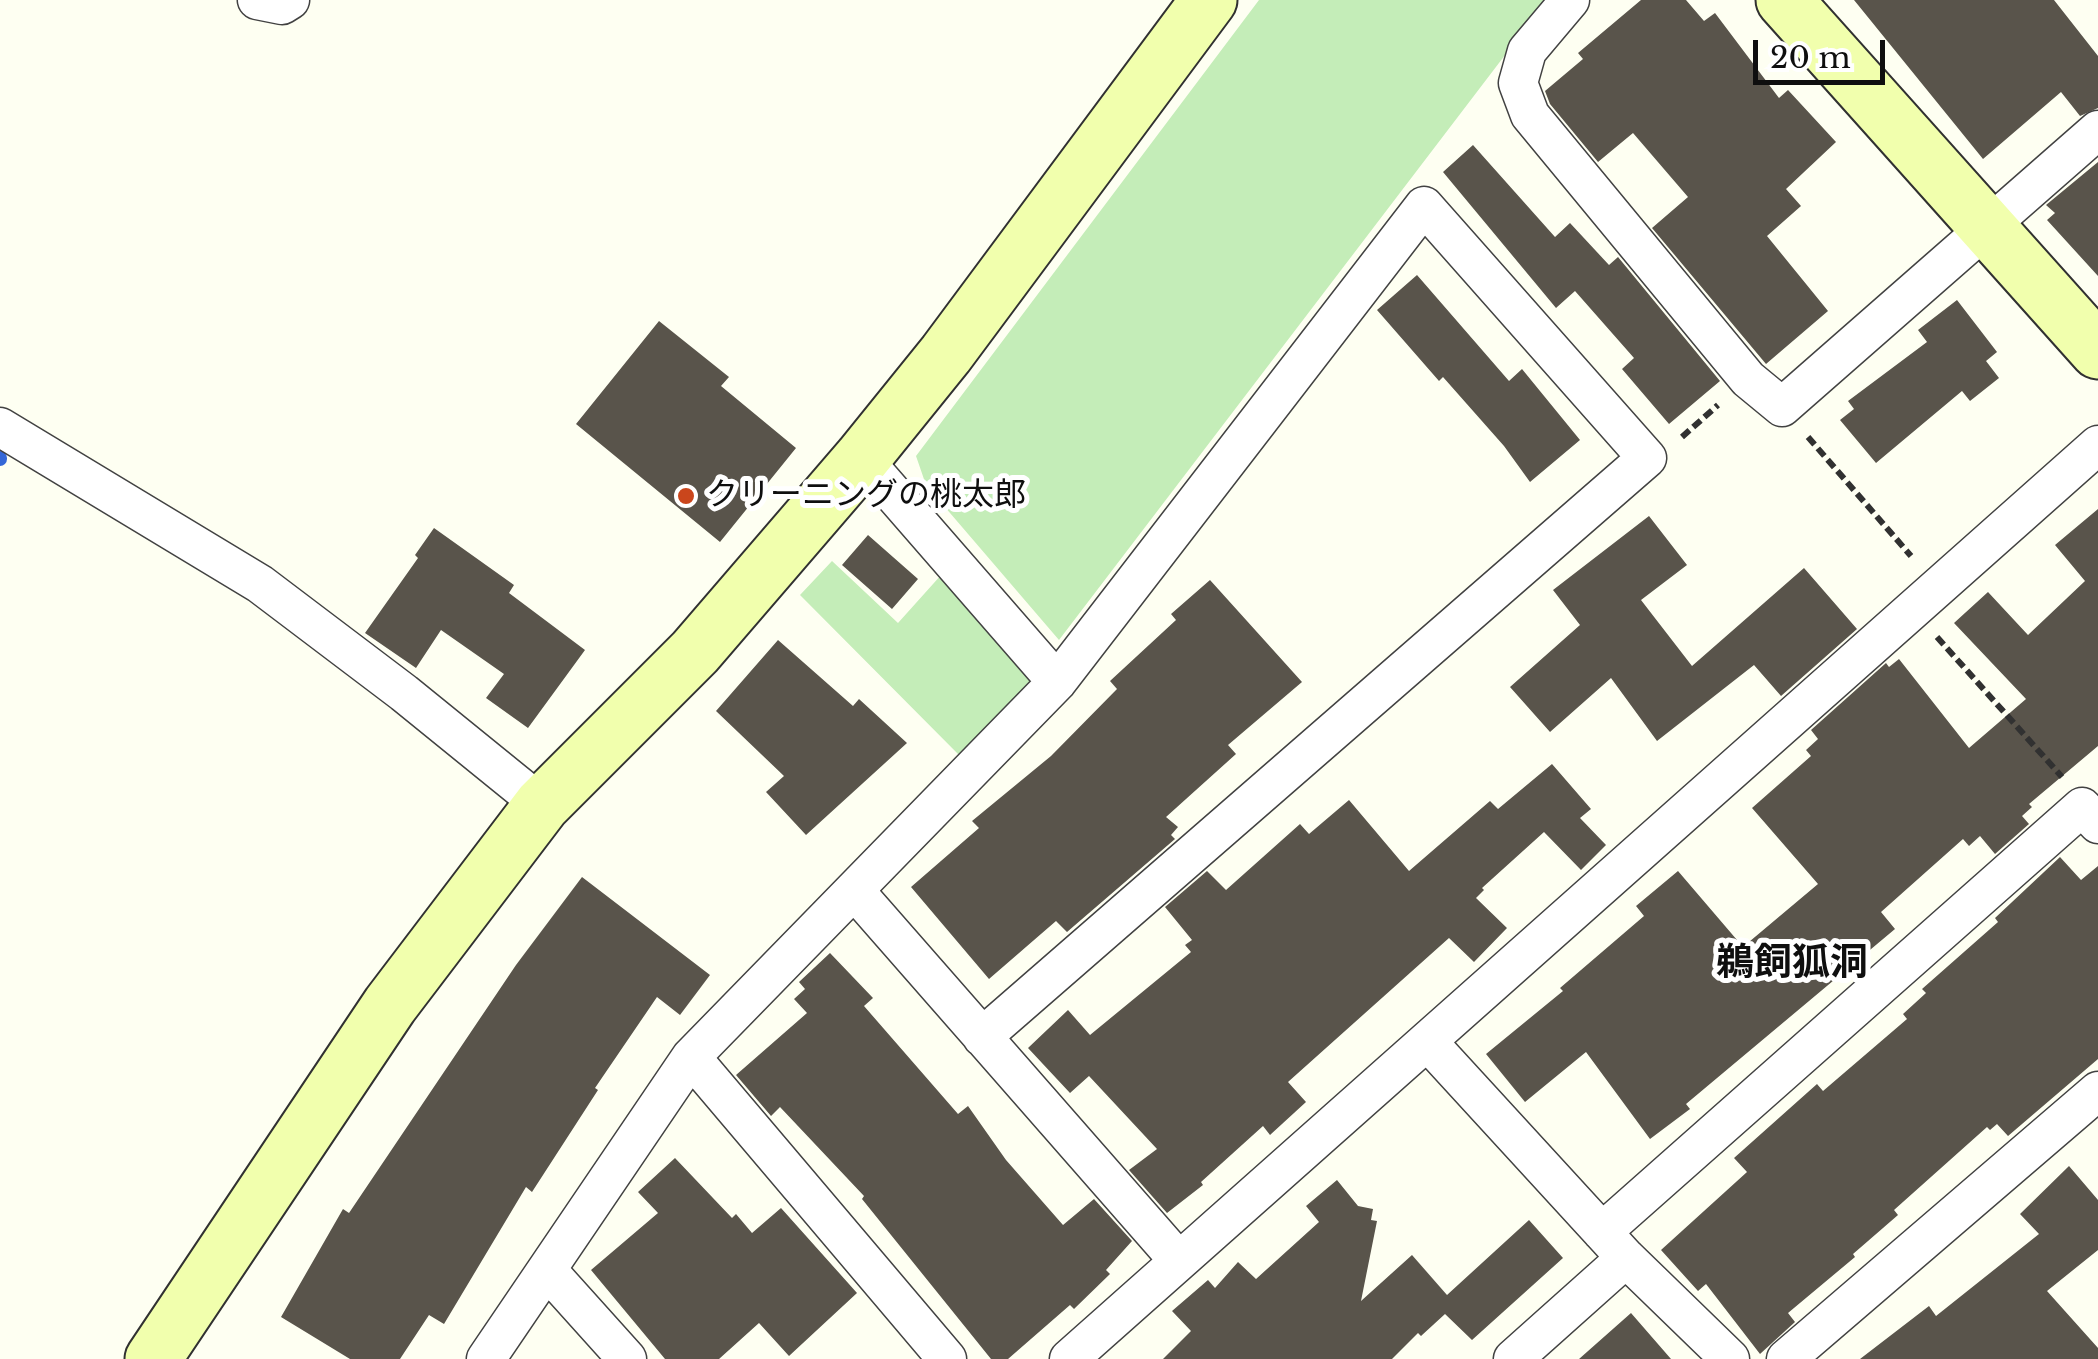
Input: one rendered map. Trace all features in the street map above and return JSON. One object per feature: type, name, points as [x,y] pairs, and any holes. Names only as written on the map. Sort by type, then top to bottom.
[{"type":"street","points":[[258,0],[282,5],[290,0]]},
{"type":"street","points":[[153,1359],[390,1006],[542,804],[695,652],[862,458],[946,354],[1209,0]]},
{"type":"street","points":[[1570,0],[1527,52],[1518,82],[1530,116],[1748,379],[1782,407],[2098,130]]},
{"type":"street","points":[[1784,0],[2098,351]]},
{"type":"street","points":[[486,1359],[691,1057],[1057,682],[1424,206],[1648,458],[982,1037]]},
{"type":"street","points":[[0,427],[260,584],[542,804]]},
{"type":"street","points":[[1069,1359],[2098,445]]},
{"type":"street","points":[[862,458],[1057,682]]},
{"type":"street","points":[[1513,1359],[1614,1245],[2090,815]]},
{"type":"street","points":[[854,890],[1179,1262]]},
{"type":"street","points":[[1427,1041],[1614,1245],[1730,1359]]},
{"type":"street","points":[[691,1057],[948,1359]]},
{"type":"street","points":[[1786,1359],[2098,1091]]},
{"type":"street","points":[[547,1270],[627,1359]]},
{"type":"path","points":[[1648,458],[1665,452],[1748,379]]},
{"type":"path","points":[[1782,407],[2090,815]]},
{"type":"green space","points":[[1259,0],[1547,0],[1059,640],[926,485],[916,456]]},
{"type":"green space","points":[[832,561],[898,623],[942,574],[1033,684],[961,757],[800,595]]},
{"type":"building","points":[[1641,0],[1686,0],[1704,21],[1715,13],[1779,98],[1788,90],[1836,142],[1786,189],[1801,206],[1767,236],[1828,311],[1766,364],[1652,228],[1688,197],[1633,133],[1598,162],[1550,104],[1545,91],[1583,59],[1578,53]]},
{"type":"building","points":[[1854,0],[2054,0],[2098,56],[2098,108],[2080,116],[2061,92],[1983,159]]},
{"type":"building","points":[[1473,145],[1555,237],[1570,223],[1609,265],[1618,257],[1720,381],[1669,424],[1622,369],[1634,358],[1575,291],[1556,308],[1443,172]]},
{"type":"building","points":[[2098,162],[2098,276],[2047,220],[2055,213],[2046,205]]},
{"type":"building","points":[[1417,275],[1509,381],[1522,369],[1580,440],[1530,482],[1443,377],[1439,381],[1377,310]]},
{"type":"building","points":[[1957,300],[1997,352],[1986,361],[1999,378],[1970,401],[1962,391],[1876,463],[1840,420],[1854,409],[1848,401],[1927,342],[1918,330]]},
{"type":"building","points":[[659,321],[729,377],[721,386],[796,448],[720,542],[576,424]]},
{"type":"building","points":[[2098,509],[2098,746],[2029,804],[2032,807],[2022,816],[2029,824],[1995,854],[1980,836],[1969,846],[1963,839],[1881,912],[1895,929],[1686,1104],[1690,1109],[1650,1139],[1586,1052],[1525,1102],[1486,1054],[1563,991],[1560,988],[1644,916],[1636,906],[1678,871],[1743,947],[1818,884],[1752,808],[1811,756],[1806,750],[1818,739],[1811,730],[1886,663],[1889,667],[1899,659],[1969,748],[2026,699],[1954,623],[1988,592],[2028,635],[2085,581],[2055,545]]},
{"type":"building","points":[[1649,516],[1687,565],[1641,600],[1692,666],[1804,568],[1857,629],[1781,696],[1754,665],[1657,741],[1611,678],[1550,732],[1510,687],[1580,625],[1553,590]]},
{"type":"building","points":[[434,528],[514,585],[509,593],[585,650],[528,728],[486,698],[504,674],[441,630],[416,668],[365,633],[418,558],[415,555]]},
{"type":"building","points":[[868,535],[918,579],[892,609],[842,565]]},
{"type":"building","points":[[1210,580],[1302,682],[1228,745],[1236,754],[1166,817],[1178,827],[1171,835],[1175,839],[1067,932],[1056,921],[989,979],[911,887],[979,828],[972,821],[1051,756],[1117,689],[1110,681],[1176,620],[1171,614]]},
{"type":"building","points":[[778,640],[853,706],[859,699],[907,743],[806,835],[766,792],[784,776],[716,711]]},
{"type":"building","points":[[1552,764],[1591,809],[1580,818],[1606,845],[1581,870],[1544,832],[1476,898],[1507,928],[1474,962],[1449,938],[1288,1082],[1306,1102],[1270,1135],[1263,1126],[1201,1182],[1203,1185],[1167,1213],[1129,1170],[1157,1149],[1089,1076],[1070,1093],[1028,1048],[1068,1010],[1090,1035],[1191,952],[1185,945],[1192,940],[1165,907],[1207,871],[1226,890],[1300,824],[1309,834],[1349,800],[1409,871],[1490,801],[1498,809]]},
{"type":"building","points":[[2060,857],[2081,880],[2098,866],[2098,1059],[2008,1136],[1997,1124],[1990,1130],[1987,1127],[1894,1210],[1898,1215],[1853,1254],[1855,1257],[1788,1313],[1795,1322],[1760,1354],[1706,1284],[1698,1291],[1661,1250],[1747,1172],[1734,1158],[1817,1084],[1823,1091],[1907,1019],[1903,1014],[1926,993],[1922,989],[1998,922],[1995,918]]},
{"type":"building","points":[[582,877],[710,975],[680,1015],[657,997],[595,1088],[598,1090],[532,1192],[526,1187],[444,1324],[429,1315],[400,1359],[350,1359],[281,1317],[343,1209],[349,1213],[516,965]]},
{"type":"building","points":[[830,953],[873,998],[864,1006],[958,1114],[968,1106],[1006,1160],[1063,1225],[1094,1199],[1132,1241],[1106,1270],[1110,1274],[1074,1309],[1070,1305],[1008,1359],[991,1359],[862,1199],[864,1196],[780,1107],[771,1116],[736,1075],[807,1013],[794,999],[805,989],[799,982]]},
{"type":"building","points":[[675,1158],[732,1218],[736,1214],[752,1233],[781,1208],[857,1293],[789,1356],[759,1323],[719,1359],[665,1359],[591,1270],[658,1213],[638,1192]]},
{"type":"building","points":[[2069,1166],[2098,1200],[2098,1250],[2047,1291],[2098,1348],[2098,1359],[1860,1359],[1929,1306],[1936,1316],[2039,1234],[2020,1214]]},
{"type":"building","points":[[1337,1180],[1358,1206],[1373,1209],[1371,1220],[1377,1221],[1361,1301],[1412,1255],[1447,1295],[1529,1220],[1563,1258],[1472,1340],[1445,1314],[1392,1359],[1163,1359],[1191,1331],[1172,1311],[1208,1280],[1215,1288],[1238,1262],[1256,1279],[1319,1222],[1306,1206]]},
{"type":"building","points":[[1631,1313],[1671,1359],[1579,1359]]},
{"type":"place","name":"クリーニングの桃太郎","points":[[686,496]]},
{"type":"district","name":"鵜飼狐洞","points":[[1792,964]]}]
